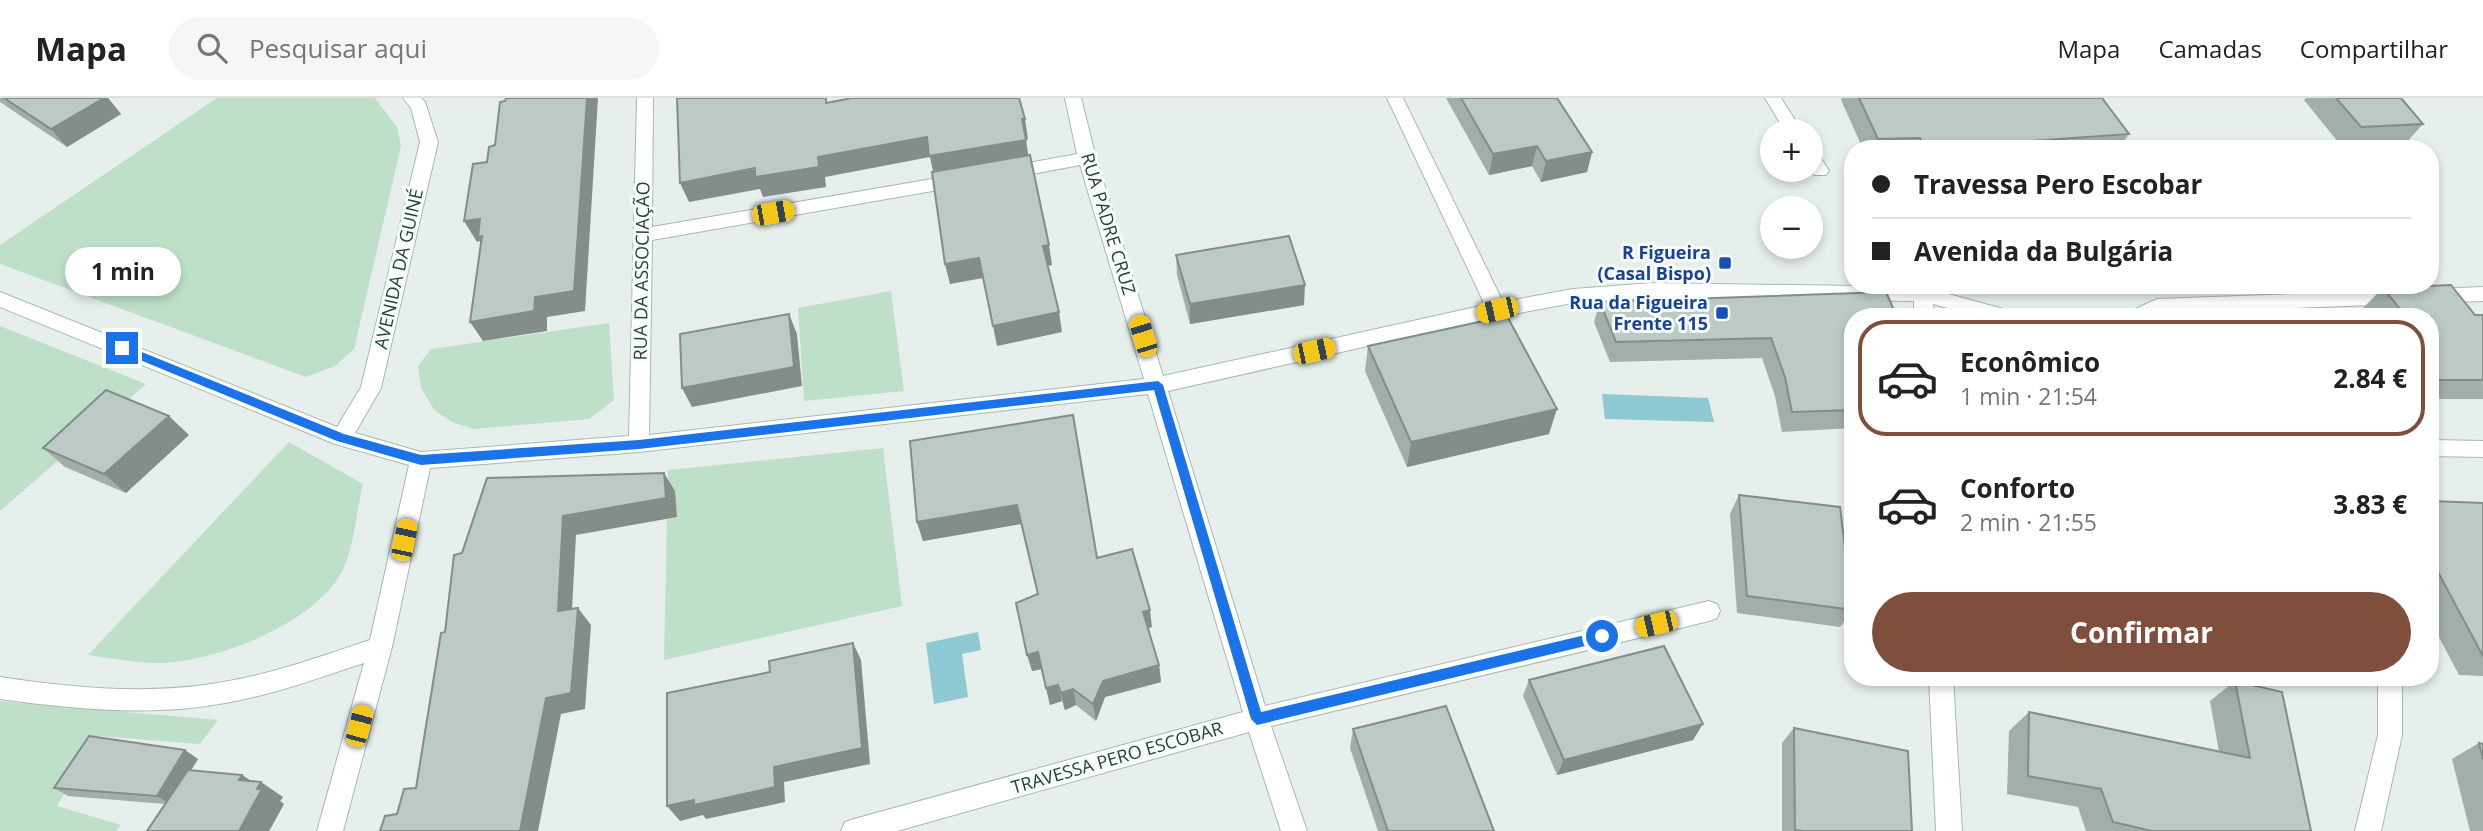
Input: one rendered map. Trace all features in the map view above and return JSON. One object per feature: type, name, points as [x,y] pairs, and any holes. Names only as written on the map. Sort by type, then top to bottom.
[{"type":"street","name":"AVENIDA DA GUINÉ","points":[[341,438],[371,388],[429,142],[419,106],[411,98]]},
{"type":"street","name":"RUA DA ASSOCIAÇÃO","points":[[639,444],[645,98]]},
{"type":"street","name":"RUA PADRE CRUZ","points":[[1073,98],[1087,158],[1158,385],[1257,719],[1294,831]]},
{"type":"street","points":[[1395,98],[1497,310]]},
{"type":"street","points":[[1773,98],[1786,119]]},
{"type":"street","points":[[642,235],[1087,158]]},
{"type":"street","points":[[0,299],[341,438],[421,460],[639,444],[1158,385],[1497,310],[1573,296],[1653,290],[1844,293]]},
{"type":"street","points":[[1924,308],[1923,294],[1974,308]]},
{"type":"street","points":[[2153,308],[2483,294]]},
{"type":"street","points":[[2439,448],[2483,449]]},
{"type":"street","points":[[330,831],[380,646],[421,460]]},
{"type":"street","name":"TRAVESSA PERO ESCOBAR","points":[[854,831],[1257,719],[1709,611]]},
{"type":"street","points":[[0,688],[113,699],[203,696],[284,679],[380,646]]},
{"type":"street","points":[[1941,686],[1949,831]]},
{"type":"street","points":[[2368,831],[2390,735],[2390,686]]},
{"type":"green space","points":[[217,98],[375,98],[397,127],[401,146],[354,349],[335,366],[306,377],[0,264],[0,245]]},
{"type":"green space","points":[[891,291],[904,391],[804,401],[798,308]]},
{"type":"green space","points":[[609,323],[614,400],[589,419],[474,429],[452,422],[434,410],[421,388],[418,366],[431,349]]},
{"type":"green space","points":[[0,326],[146,384],[0,511]]},
{"type":"green space","points":[[289,442],[363,484],[347,558],[332,587],[291,621],[265,635],[211,655],[185,661],[153,663],[88,655]]},
{"type":"green space","points":[[883,448],[902,606],[664,660],[668,470]]},
{"type":"green space","points":[[0,701],[218,720],[200,744],[97,736],[57,806],[121,825],[116,831],[0,831]]},
{"type":"water","points":[[1602,394],[1708,398],[1714,422],[1605,419]]},
{"type":"water","points":[[978,632],[981,650],[962,654],[968,697],[934,704],[926,643]]},
{"type":"building","points":[[4,98],[104,98],[51,129]]},
{"type":"building","points":[[506,98],[587,98],[574,291],[535,297],[534,311],[470,322],[482,236],[478,237],[480,219],[464,221],[473,164],[487,162],[489,147],[495,145],[500,102]]},
{"type":"building","points":[[677,98],[826,98],[826,103],[852,98],[1019,98],[1025,119],[1022,119],[1026,140],[929,156],[927,137],[818,157],[819,167],[755,177],[755,168],[680,183]]},
{"type":"building","points":[[1461,98],[1557,98],[1592,152],[1546,161],[1537,146],[1493,154]]},
{"type":"building","points":[[1859,98],[2102,98],[2129,134],[2046,140],[1878,139]]},
{"type":"building","points":[[2336,98],[2401,98],[2423,124],[2361,127]]},
{"type":"building","points":[[1030,155],[1049,245],[1043,246],[1059,312],[993,326],[979,258],[945,264],[932,172]]},
{"type":"building","points":[[1289,236],[1305,285],[1190,304],[1176,255]]},
{"type":"building","points":[[2451,285],[2475,315],[2483,315],[2483,380],[2439,380],[2439,308],[2399,308],[2388,294],[2439,294],[2439,286]]},
{"type":"building","points":[[1887,294],[1893,308],[1844,308],[1844,410],[1792,412],[1785,377],[1771,338],[1616,342],[1600,302]]},
{"type":"building","points":[[789,314],[794,367],[682,388],[680,334]]},
{"type":"building","points":[[1507,316],[1557,409],[1411,442],[1368,346]]},
{"type":"building","points":[[106,390],[169,416],[104,474],[43,448]]},
{"type":"building","points":[[1073,415],[1097,558],[1132,549],[1150,610],[1143,612],[1159,665],[1103,681],[1093,704],[1073,689],[1061,693],[1058,685],[1046,688],[1038,652],[1027,655],[1016,603],[1038,594],[1017,505],[917,522],[910,441]]},
{"type":"building","points":[[664,473],[666,498],[563,516],[558,611],[578,608],[571,693],[546,698],[520,831],[380,831],[385,816],[397,814],[404,789],[416,788],[441,633],[445,632],[454,555],[462,553],[487,478]]},
{"type":"building","points":[[1739,495],[1840,507],[1844,539],[1844,609],[1747,596]]},
{"type":"building","points":[[2439,501],[2483,503],[2483,656],[2439,574]]},
{"type":"building","points":[[853,643],[862,748],[774,767],[775,787],[694,805],[694,800],[667,806],[667,693],[770,672],[769,661]]},
{"type":"building","points":[[1664,646],[1703,724],[1564,760],[1529,680]]},
{"type":"building","points":[[2236,686],[2256,686],[2282,692],[2311,831],[2152,831],[2113,822],[2101,789],[2028,776],[2029,712],[2250,758]]},
{"type":"building","points":[[1446,706],[1494,831],[1388,831],[1353,729]]},
{"type":"building","points":[[1794,728],[1908,751],[1912,831],[1795,830]]},
{"type":"building","points":[[89,736],[185,750],[157,796],[54,788]]},
{"type":"building","points":[[188,770],[242,775],[239,780],[261,782],[257,789],[262,789],[239,831],[147,831]]},
{"type":"place","name":"R Figueira (Casal Bispo)","points":[[1725,263]]},
{"type":"place","name":"Rua da Figueira Frente 115","points":[[1722,313]]},
{"type":"route","points":[[122,348],[341,438],[421,460],[639,444],[1158,385],[1257,719],[1602,636]]}]
